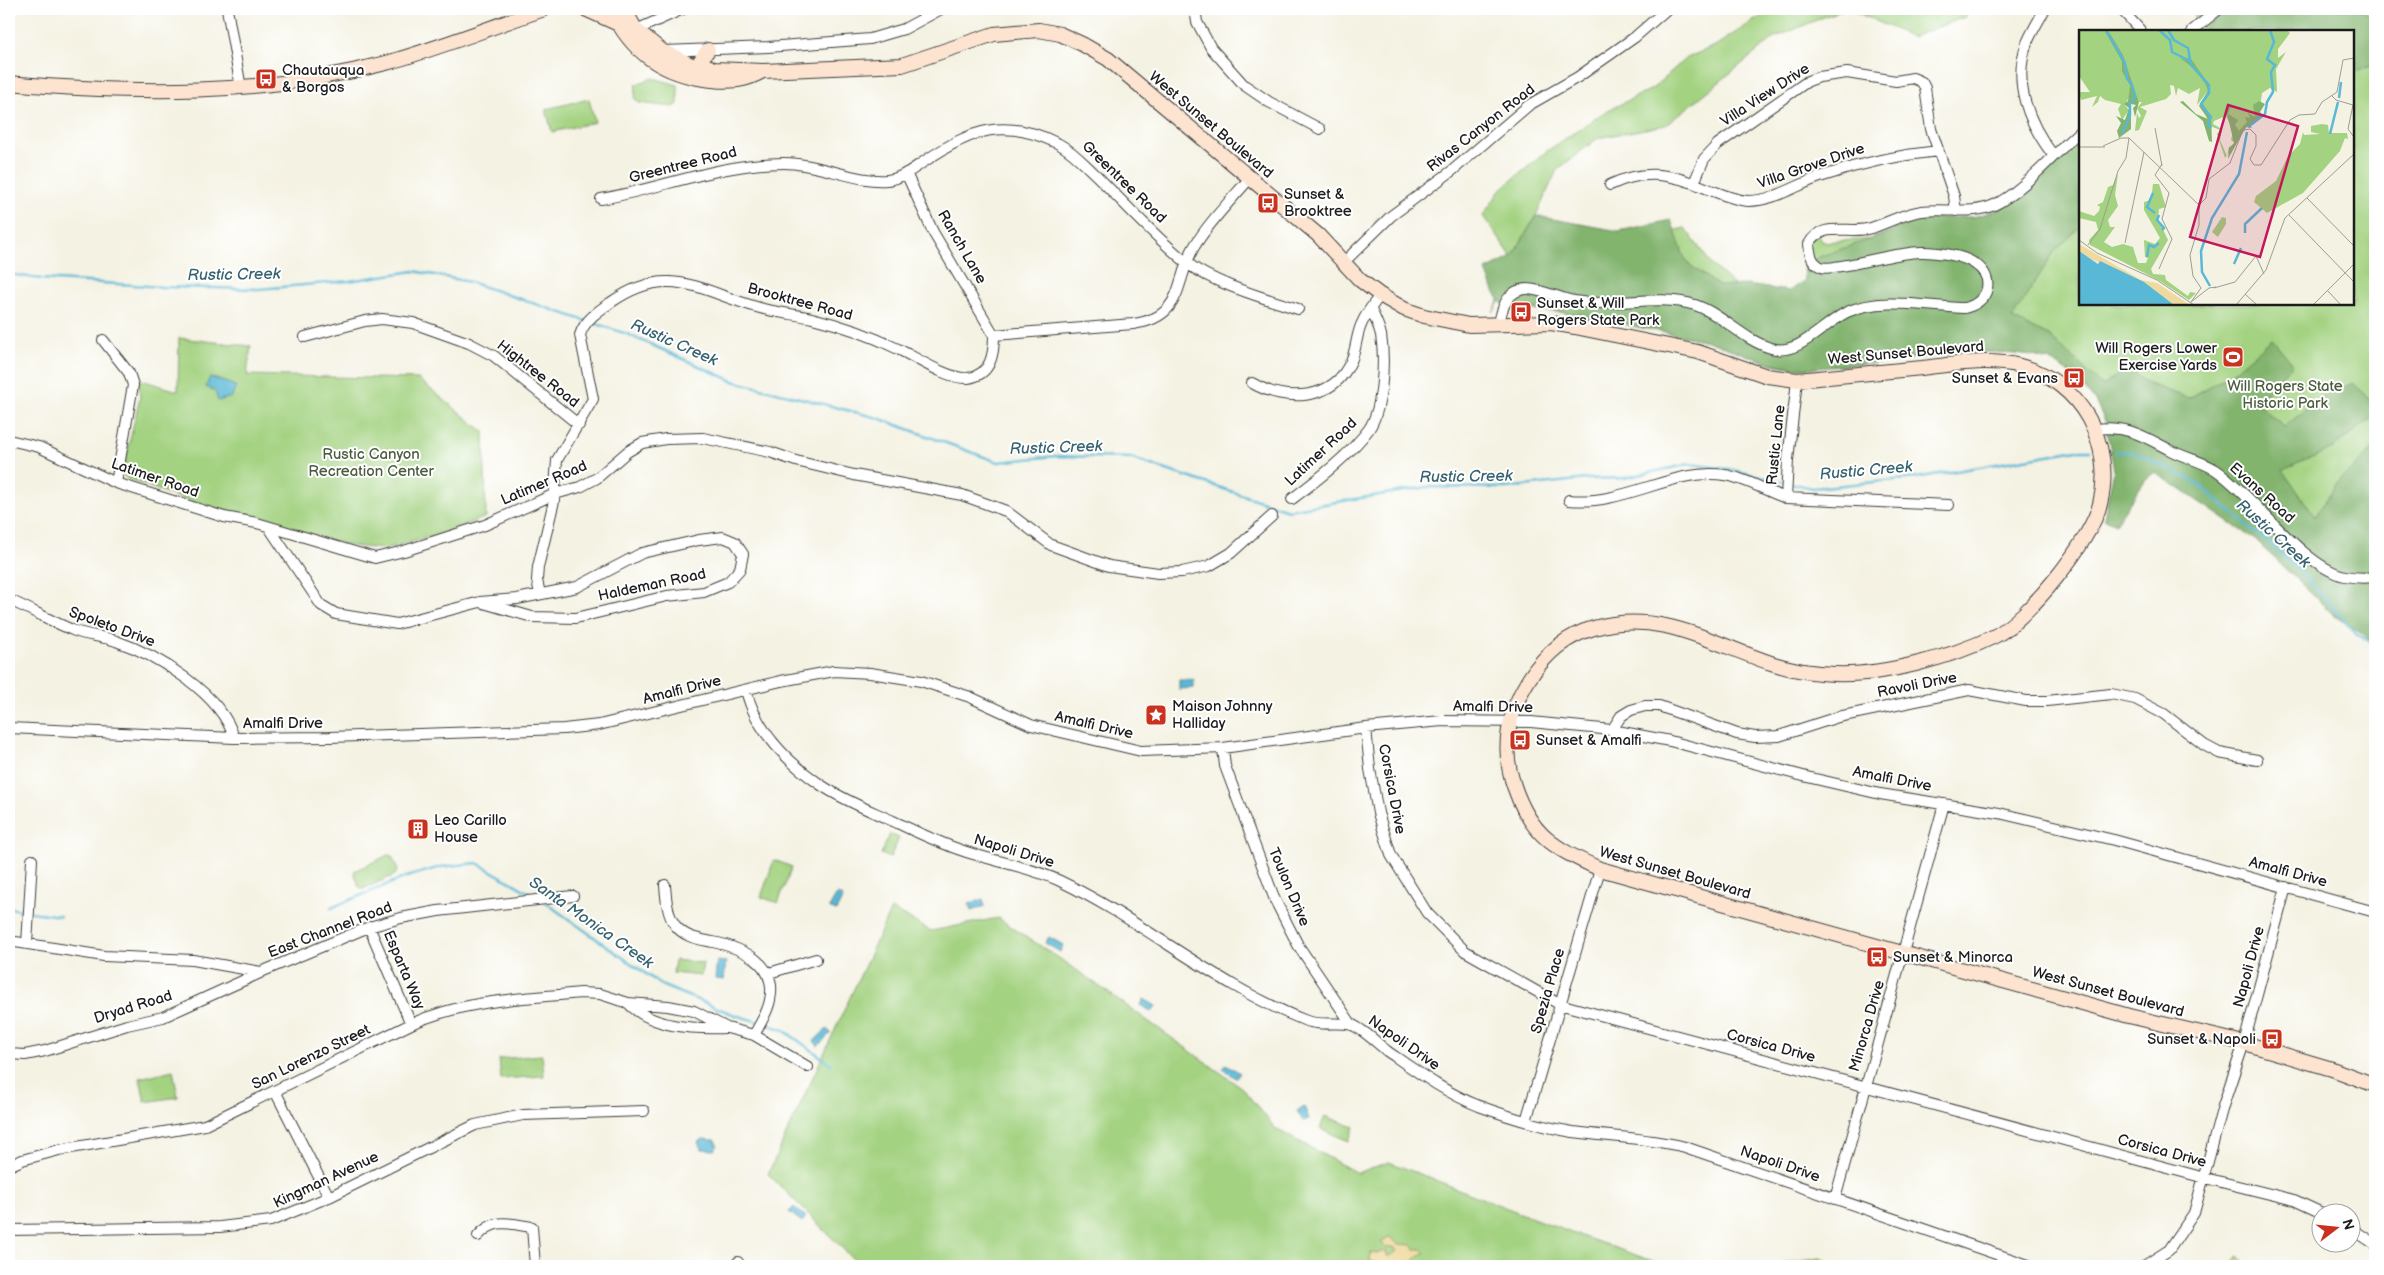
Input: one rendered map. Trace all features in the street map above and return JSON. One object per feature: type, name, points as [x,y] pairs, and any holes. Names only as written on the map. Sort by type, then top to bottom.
[{"type":"main road","points":[[9,83],[111,91],[155,92],[241,88],[323,77],[384,63],[452,43],[544,9]]},
{"type":"main road","points":[[586,9],[618,24]]},
{"type":"main road","name":"West Sunset Boulevard","points":[[611,9],[618,24],[636,48],[659,65],[681,75],[727,82],[750,78],[764,71]]},
{"type":"main road","name":"West Sunset Boulevard","points":[[624,9],[636,30],[662,51],[694,66],[715,69],[764,71],[902,65],[994,34],[1039,30],[1060,34],[1108,59],[1318,235],[1360,280],[1380,295],[1424,316],[1469,325],[1551,323],[1575,327],[1698,352],[1767,376],[1797,380],[1986,361],[2001,362],[2032,370],[2056,382],[2078,402],[2095,429],[2104,472],[2102,500],[2096,518],[2043,595],[2023,616],[1995,636],[1913,664],[1890,669],[1838,674],[1802,671],[1774,664],[1661,624],[1628,621],[1612,622],[1585,630],[1560,643],[1550,652],[1522,690],[1509,721],[1506,744],[1508,766],[1524,811],[1547,841],[1568,855],[1600,869],[2129,1016],[2244,1043],[2332,1069],[2375,1085]]},
{"type":"main road","points":[[708,50],[700,61],[702,66],[715,69]]},
{"type":"street","points":[[227,9],[241,88]]},
{"type":"street","points":[[636,30],[683,9]]},
{"type":"street","points":[[662,51],[708,50],[870,39],[904,29],[941,9]]},
{"type":"street","points":[[1195,9],[1196,22],[1203,36],[1211,48],[1244,85],[1269,102],[1320,129]]},
{"type":"street","name":"Rivas Canyon Road","points":[[1344,262],[1391,216],[1453,170],[1529,105],[1592,67],[1635,37],[1668,9]]},
{"type":"street","points":[[2045,9],[2027,44],[2022,64],[2022,87],[2035,129],[2053,155]]},
{"type":"street","points":[[2121,9],[2140,30]]},
{"type":"street","points":[[2193,30],[2219,9]]},
{"type":"street","name":"Villa View Drive","points":[[1694,183],[1704,160],[1718,144],[1808,81],[1839,72],[1896,80],[1913,78],[1922,82],[1925,88],[1931,129],[1938,151]]},
{"type":"street","name":"Greentree Road","points":[[601,199],[631,194],[732,167],[760,164],[802,164],[880,180],[890,180],[906,173],[954,142],[977,133],[1011,129],[1035,134],[1073,152],[1187,263],[1201,272],[1298,309]]},
{"type":"street","points":[[1499,325],[1502,308],[1511,295],[1526,289],[1573,301],[1608,304],[1675,300],[1697,306],[1758,343],[1772,349],[1785,349],[1805,340],[1835,319],[1862,308],[1883,304],[1972,307],[1979,304],[1985,296],[1987,284],[1983,272],[1968,260],[1945,254],[1918,252],[1885,255],[1832,268],[1822,268],[1814,262],[1809,244],[1820,232],[1828,230],[1862,231],[1921,211],[1956,211],[1992,206],[2015,191],[2079,132]]},
{"type":"street","points":[[1938,151],[1954,196],[1956,211]]},
{"type":"street","name":"Villa Grove Drive","points":[[1610,184],[1626,177],[1650,174],[1665,175],[1738,199],[1762,200],[1787,192],[1821,176],[1873,160],[1938,151]]},
{"type":"street","name":"Ranch Lane","points":[[906,173],[933,232],[994,335]]},
{"type":"street","points":[[994,335],[1133,324],[1155,319],[1164,313],[1175,299],[1187,263],[1204,231],[1250,178]]},
{"type":"street","name":"Brooktree Road","points":[[540,594],[537,580],[538,567],[555,494],[558,460],[593,399],[592,387],[580,342],[584,325],[623,294],[649,282],[692,284],[761,308],[812,318],[830,324],[898,349],[956,376],[967,378],[980,374],[988,367],[993,356],[994,335]]},
{"type":"street","points":[[1252,383],[1268,392],[1296,396],[1317,392],[1334,384],[1350,363],[1363,321],[1380,295]]},
{"type":"street","name":"Latimer Road","points":[[1292,499],[1329,469],[1370,427],[1378,405],[1382,368],[1381,334],[1371,310]]},
{"type":"street","name":"Hightree Road","points":[[305,337],[365,321],[382,319],[413,323],[469,342],[494,356],[578,425]]},
{"type":"street","points":[[104,340],[129,373],[133,385],[116,483]]},
{"type":"street","name":"Rustic Lane","points":[[1797,380],[1786,498],[1949,505]]},
{"type":"street","name":"Evans Road","points":[[2095,429],[2122,428],[2137,433],[2215,470],[2237,488],[2303,551],[2324,566],[2343,576],[2375,577]]},
{"type":"street","name":"Latimer Road","points":[[9,440],[39,447],[116,483],[224,517],[257,524],[375,558],[404,551],[485,525],[555,494],[580,487],[597,478],[627,452],[642,443],[666,439],[703,438],[770,452],[796,461],[854,475],[962,494],[1006,511],[1052,545],[1109,566],[1158,573],[1182,572],[1209,566],[1231,554],[1272,516]]},
{"type":"street","points":[[1569,500],[1588,502],[1612,499],[1694,475],[1726,475],[1786,498]]},
{"type":"street","name":"Haldeman Road","points":[[270,529],[321,604],[336,614],[397,624],[480,602],[577,587],[642,553],[699,540],[723,536],[735,542],[743,554],[740,569],[728,582],[704,592],[667,596],[576,618],[532,617],[480,602]]},
{"type":"street","name":"Spoleto Drive","points":[[9,600],[76,631],[115,641],[149,655],[177,672],[223,714],[231,726],[234,738]]},
{"type":"street","name":"Amalfi Drive","points":[[9,728],[234,738],[514,732],[599,725],[822,673],[870,673],[921,681],[970,697],[1031,724],[1105,744],[1141,751],[1223,748],[1366,728],[1442,721],[1509,721],[1612,730],[1670,741],[1806,778],[1880,794],[1999,813],[2114,840],[2375,912]]},
{"type":"street","name":"Napoli Drive","points":[[746,690],[757,722],[772,742],[804,772],[823,786],[859,806],[943,844],[973,854],[1023,866],[1060,881],[1102,904],[1207,971],[1306,1021],[1322,1025],[1352,1026],[1449,1092],[1478,1106],[1526,1121],[1569,1131],[1656,1140],[1685,1147],[2031,1266]]},
{"type":"street","name":"Ravoli Drive","points":[[1612,730],[1621,716],[1631,710],[1645,706],[1659,706],[1737,734],[1755,737],[1779,736],[1838,717],[1969,690],[2026,701],[2047,701],[2111,694],[2135,699],[2164,714],[2204,745],[2219,753],[2257,760]]},
{"type":"street","name":"Corsica Drive","points":[[1366,728],[1370,770],[1378,813],[1391,855],[1427,913],[1465,951],[1559,1004],[2205,1178],[2294,1200],[2312,1208]]},
{"type":"street","name":"Toulon Drive","points":[[1223,748],[1225,766],[1275,900],[1298,945],[1352,1026]]},
{"type":"street","name":"Minorca Drive","points":[[1835,1199],[1944,804]]},
{"type":"street","points":[[27,944],[32,860]]},
{"type":"street","name":"Spezia Place","points":[[1526,1121],[1600,869]]},
{"type":"street","points":[[665,885],[666,901],[671,918],[684,934],[753,956],[769,973],[772,989],[770,1002],[754,1035]]},
{"type":"street","name":"Napoli Drive","points":[[2144,1266],[2169,1250],[2194,1213],[2223,1106],[2244,1043],[2286,887]]},
{"type":"street","name":"East Channel Road","points":[[9,942],[104,956],[194,960],[261,972],[370,927],[438,910],[573,896]]},
{"type":"street","name":"Esparta Way","points":[[370,927],[412,1024]]},
{"type":"street","points":[[769,973],[816,959]]},
{"type":"street","name":"Dryad Road","points":[[9,1054],[25,1055],[45,1051],[162,1016],[261,972]]},
{"type":"street","name":"San Lorenzo Street","points":[[9,1166],[22,1160],[59,1150],[205,1125],[412,1024],[442,1011],[470,1004],[526,998],[600,994],[628,1003],[668,1006],[694,1011],[727,1028],[754,1035],[808,1067]]},
{"type":"street","name":"San Lorenzo Street","points":[[628,1003],[636,1011],[658,1023],[704,1029],[727,1028]]},
{"type":"street","points":[[275,1092],[329,1197]]},
{"type":"street","name":"Kingman Avenue","points":[[9,1230],[248,1225],[271,1221],[329,1197],[475,1125],[496,1119],[523,1115],[644,1111]]},
{"type":"street","points":[[478,1236],[486,1227],[496,1222],[532,1227],[535,1266]]},
{"type":"street","points":[[2362,1236],[2375,1244]]},
{"type":"green space","points":[[1772,9],[1843,9],[1774,38],[1666,125],[1598,138],[1557,170],[1536,216],[1512,257],[1483,216],[1500,190],[1547,151],[1606,111],[1652,89],[1686,58],[1715,46]]},
{"type":"green space","points":[[1849,9],[1971,9],[1965,17],[1912,37]]},
{"type":"green space","name":"Will Rogers State Historic Park","points":[[2191,9],[2375,9],[2375,571],[2106,423],[2097,404],[2075,377],[2057,364],[2035,356],[2008,352],[1980,352],[1850,366],[1797,368],[1775,365],[1708,341],[1569,313],[1521,309],[1501,299],[1493,312],[1501,296],[1622,242],[1685,228],[1712,265],[1780,327],[1800,322],[1808,269],[1802,257],[1802,247],[1808,235],[1814,230],[1823,242],[1870,239],[1921,220],[1973,217],[1992,213],[2030,190],[2079,141],[2079,305],[2354,305],[2354,30],[2192,30],[2196,25],[2195,14]]},
{"type":"green space","points":[[2235,9],[2358,9],[2375,18],[2375,63],[2354,73],[2354,30],[2201,30],[2220,16]]},
{"type":"green space","points":[[653,78],[678,85],[678,104],[674,107],[639,103],[635,99],[636,84]]},
{"type":"green space","points":[[589,99],[595,122],[552,132],[546,109]]},
{"type":"green space","name":"Will Rogers State Historic Park","points":[[2079,141],[2079,228],[2054,252],[2012,319],[2049,336],[2103,386],[2127,368],[2148,384],[2189,398],[2228,376],[2272,339],[2293,364],[2257,403],[2284,427],[2320,398],[2353,383],[2375,404],[2375,416],[2333,448],[2283,470],[2315,517],[2336,484],[2375,448],[2375,643],[2335,616],[2255,540],[2155,472],[2146,479],[2115,524],[2104,518],[2114,470],[2106,423],[2095,401],[2075,376],[2049,360],[2034,356],[1972,350],[1816,368],[1797,368],[1766,362],[1708,341],[1569,313],[1535,309],[1507,310],[1494,292],[1486,270],[1512,257],[1536,216],[1619,231],[1671,220],[1686,262],[1719,286],[1747,285],[1789,291],[1805,280],[1804,267],[1821,256],[1879,236],[1912,222],[1934,218],[1973,217],[2001,209],[2030,190]]},
{"type":"green space","name":"Rustic Canyon Recreation Center","points":[[179,338],[251,346],[247,375],[418,379],[484,432],[486,517],[432,537],[383,549],[352,546],[183,499],[126,478],[122,474],[140,397],[138,379],[178,391]]},
{"type":"green space","points":[[890,834],[899,838],[890,858],[881,854]]},
{"type":"green space","points":[[388,855],[392,856],[398,870],[395,875],[363,889],[359,887],[354,871]]},
{"type":"green space","points":[[774,860],[792,867],[778,903],[761,897]]},
{"type":"green space","points":[[891,909],[931,931],[998,918],[1071,966],[1242,1088],[1276,1129],[1357,1173],[1389,1162],[1561,1229],[1667,1266],[860,1266],[768,1174]]},
{"type":"green space","points":[[675,960],[703,963],[701,976],[673,973]]},
{"type":"green space","points":[[542,1055],[544,1076],[501,1079],[499,1059]]},
{"type":"green space","points":[[173,1070],[178,1097],[145,1102],[140,1078]]},
{"type":"green space","points":[[1325,1116],[1354,1127],[1349,1141],[1320,1129]]},
{"type":"green space","points":[[2238,1256],[2248,1266],[2233,1266],[2230,1264]]},
{"type":"green space","points":[[1821,1258],[1837,1266],[1772,1266]]},
{"type":"sand","points":[[1390,1237],[1398,1244],[1413,1245],[1415,1249],[1422,1249],[1425,1252],[1416,1257],[1415,1261],[1407,1263],[1405,1266],[1379,1266],[1377,1262],[1371,1262],[1369,1259],[1371,1253],[1378,1254],[1385,1250],[1388,1257],[1397,1251],[1394,1247],[1386,1247],[1381,1243]]},
{"type":"water","points":[[210,377],[236,386],[232,397],[218,401],[215,391],[206,387]]},
{"type":"water","points":[[1179,680],[1194,680],[1194,688],[1179,689]]},
{"type":"water","points":[[837,894],[843,897],[836,911],[829,908]]},
{"type":"water","points":[[983,899],[985,906],[971,911],[969,904]]},
{"type":"water","points":[[1049,937],[1063,945],[1060,952],[1045,943]]},
{"type":"water","points":[[717,961],[726,962],[724,980],[715,979]]},
{"type":"water","points":[[1144,999],[1156,1006],[1152,1012],[1141,1005]]},
{"type":"water","points":[[827,1029],[831,1033],[818,1046],[814,1041]]},
{"type":"water","points":[[1226,1064],[1240,1073],[1236,1078],[1223,1069]]},
{"type":"water","points":[[1304,1106],[1309,1119],[1303,1121],[1297,1111]]},
{"type":"water","points":[[703,1139],[715,1140],[718,1146],[714,1150],[701,1149],[698,1142]]},
{"type":"water","points":[[794,1207],[806,1217],[802,1222],[789,1212]]},
{"type":"waterway","name":"Rustic Creek","points":[[9,274],[41,279],[163,287],[259,289],[349,281],[414,271],[470,282],[586,321]]},
{"type":"waterway","name":"Rustic Creek","points":[[591,322],[627,334],[733,381],[878,418],[998,462],[1056,456],[1130,458],[1288,510],[1428,487],[1505,488],[1587,479],[1624,478],[1690,464],[1729,469],[1785,482]]},
{"type":"waterway","name":"Rustic Creek","points":[[1790,483],[1813,488],[1916,478],[2077,450],[2090,450]]},
{"type":"waterway","name":"Rustic Creek","points":[[2115,451],[2133,452],[2199,484],[2299,570],[2357,635],[2375,644]]},
{"type":"waterway","name":"Santa Monica Creek","points":[[331,908],[403,878],[441,867],[477,863],[537,897]]},
{"type":"waterway","name":"Santa Monica Creek","points":[[546,903],[663,986],[735,1015],[759,1022]]},
{"type":"waterway","name":"Santa Monica Creek","points":[[9,908],[27,911]]},
{"type":"waterway","name":"Santa Monica Creek","points":[[32,912],[60,916]]},
{"type":"waterway","name":"Santa Monica Creek","points":[[765,1024],[782,1029],[831,1064]]},
{"type":"place","name":"Chautauqua & Borgos","points":[[266,79]]},
{"type":"place","name":"Sunset & Brooktree","points":[[1268,203]]},
{"type":"place","name":"Sunset & Will Rogers State Park","points":[[1521,312]]},
{"type":"place","name":"Will Rogers Lower Exercise Yards","points":[[2233,357]]},
{"type":"place","name":"Sunset & Evans","points":[[2074,378]]},
{"type":"place","name":"Maison Johnny Halliday","points":[[1156,715]]},
{"type":"place","name":"Sunset & Amalfi","points":[[1520,740]]},
{"type":"place","name":"Leo Carillo House","points":[[418,829]]},
{"type":"place","name":"Sunset & Minorca","points":[[1877,957]]},
{"type":"place","name":"Sunset & Napoli","points":[[2272,1039]]}]
